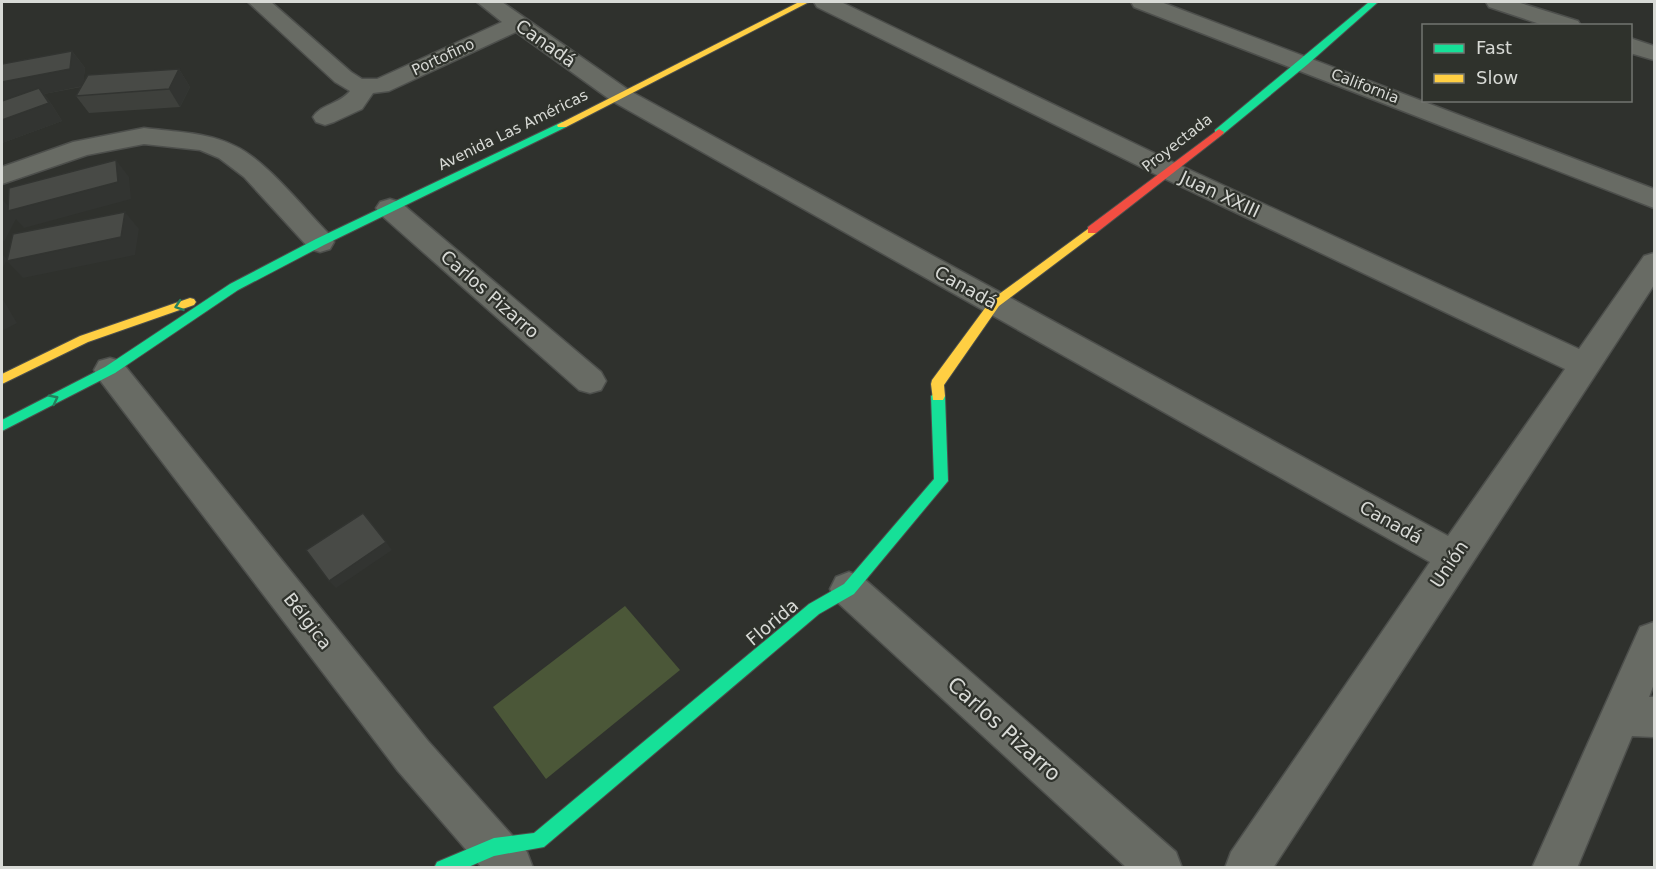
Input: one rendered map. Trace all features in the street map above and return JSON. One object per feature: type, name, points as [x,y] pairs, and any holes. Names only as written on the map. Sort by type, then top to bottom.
[{"type":"street","points":[[259,2],[343,77],[357,86],[366,87]]},
{"type":"street","name":"Canadá","points":[[488,2],[621,96],[1454,557]]},
{"type":"street","name":"Avenida Las Américas","points":[[2,426],[111,370],[234,287],[320,242],[621,96],[726,39],[805,2]]},
{"type":"street","name":"Juan XXIII","points":[[825,2],[1170,171],[1585,365]]},
{"type":"street","name":"California","points":[[1142,2],[1305,62],[1654,199]]},
{"type":"street","name":"Proyectada","points":[[995,303],[1170,171],[1305,62],[1374,2]]},
{"type":"street","points":[[1497,2],[1564,24]]},
{"type":"street","name":"Portofino","points":[[366,87],[381,86],[518,23]]},
{"type":"street","points":[[1632,46],[1654,53]]},
{"type":"street","points":[[325,117],[353,104],[366,87]]},
{"type":"street","points":[[2,176],[82,148],[144,136],[204,143],[228,152],[253,171],[320,242]]},
{"type":"street","name":"Carlos Pizarro","points":[[390,208],[590,381]]},
{"type":"street","name":"Unión","points":[[1247,867],[1654,263]]},
{"type":"street","name":"Avenida Las Américas","points":[[2,379],[84,339],[234,287]]},
{"type":"street","name":"Florida","points":[[443,867],[502,857],[538,841],[814,609],[849,588],[941,481],[937,384],[995,303]]},
{"type":"street","name":"Bélgica","points":[[111,370],[413,756],[502,857]]},
{"type":"street","name":"Carlos Pizarro","points":[[849,588],[1160,867]]},
{"type":"street","points":[[1554,867],[1639,717],[1654,640]]},
{"type":"green space","points":[[625,606],[680,670],[546,779],[493,707]]},
{"type":"building","points":[[72,51],[70,69],[2,82],[2,64]]},
{"type":"building","points":[[179,69],[169,89],[76,96],[88,75]]},
{"type":"building","points":[[39,88],[49,103],[2,120],[2,101]]},
{"type":"building","points":[[116,160],[118,182],[8,211],[9,188]]},
{"type":"building","points":[[125,212],[121,237],[7,261],[13,234]]},
{"type":"building","points":[[363,513],[386,542],[329,581],[306,550]]},
{"type":"traffic: fast","points":[[1219,132],[1374,2]]},
{"type":"traffic: fast","points":[[2,426],[110,370],[234,287],[320,242],[562,125]]},
{"type":"traffic: fast","points":[[443,868],[494,847],[538,841],[814,609],[849,589],[941,481],[938,396]]},
{"type":"traffic: slow","points":[[562,125],[805,2]]},
{"type":"traffic: slow","points":[[938,396],[937,384],[995,303],[1092,230]]},
{"type":"traffic: slow","points":[[2,379],[84,339],[190,302]]},
{"type":"traffic: jam","points":[[1092,230],[1219,132]]}]
